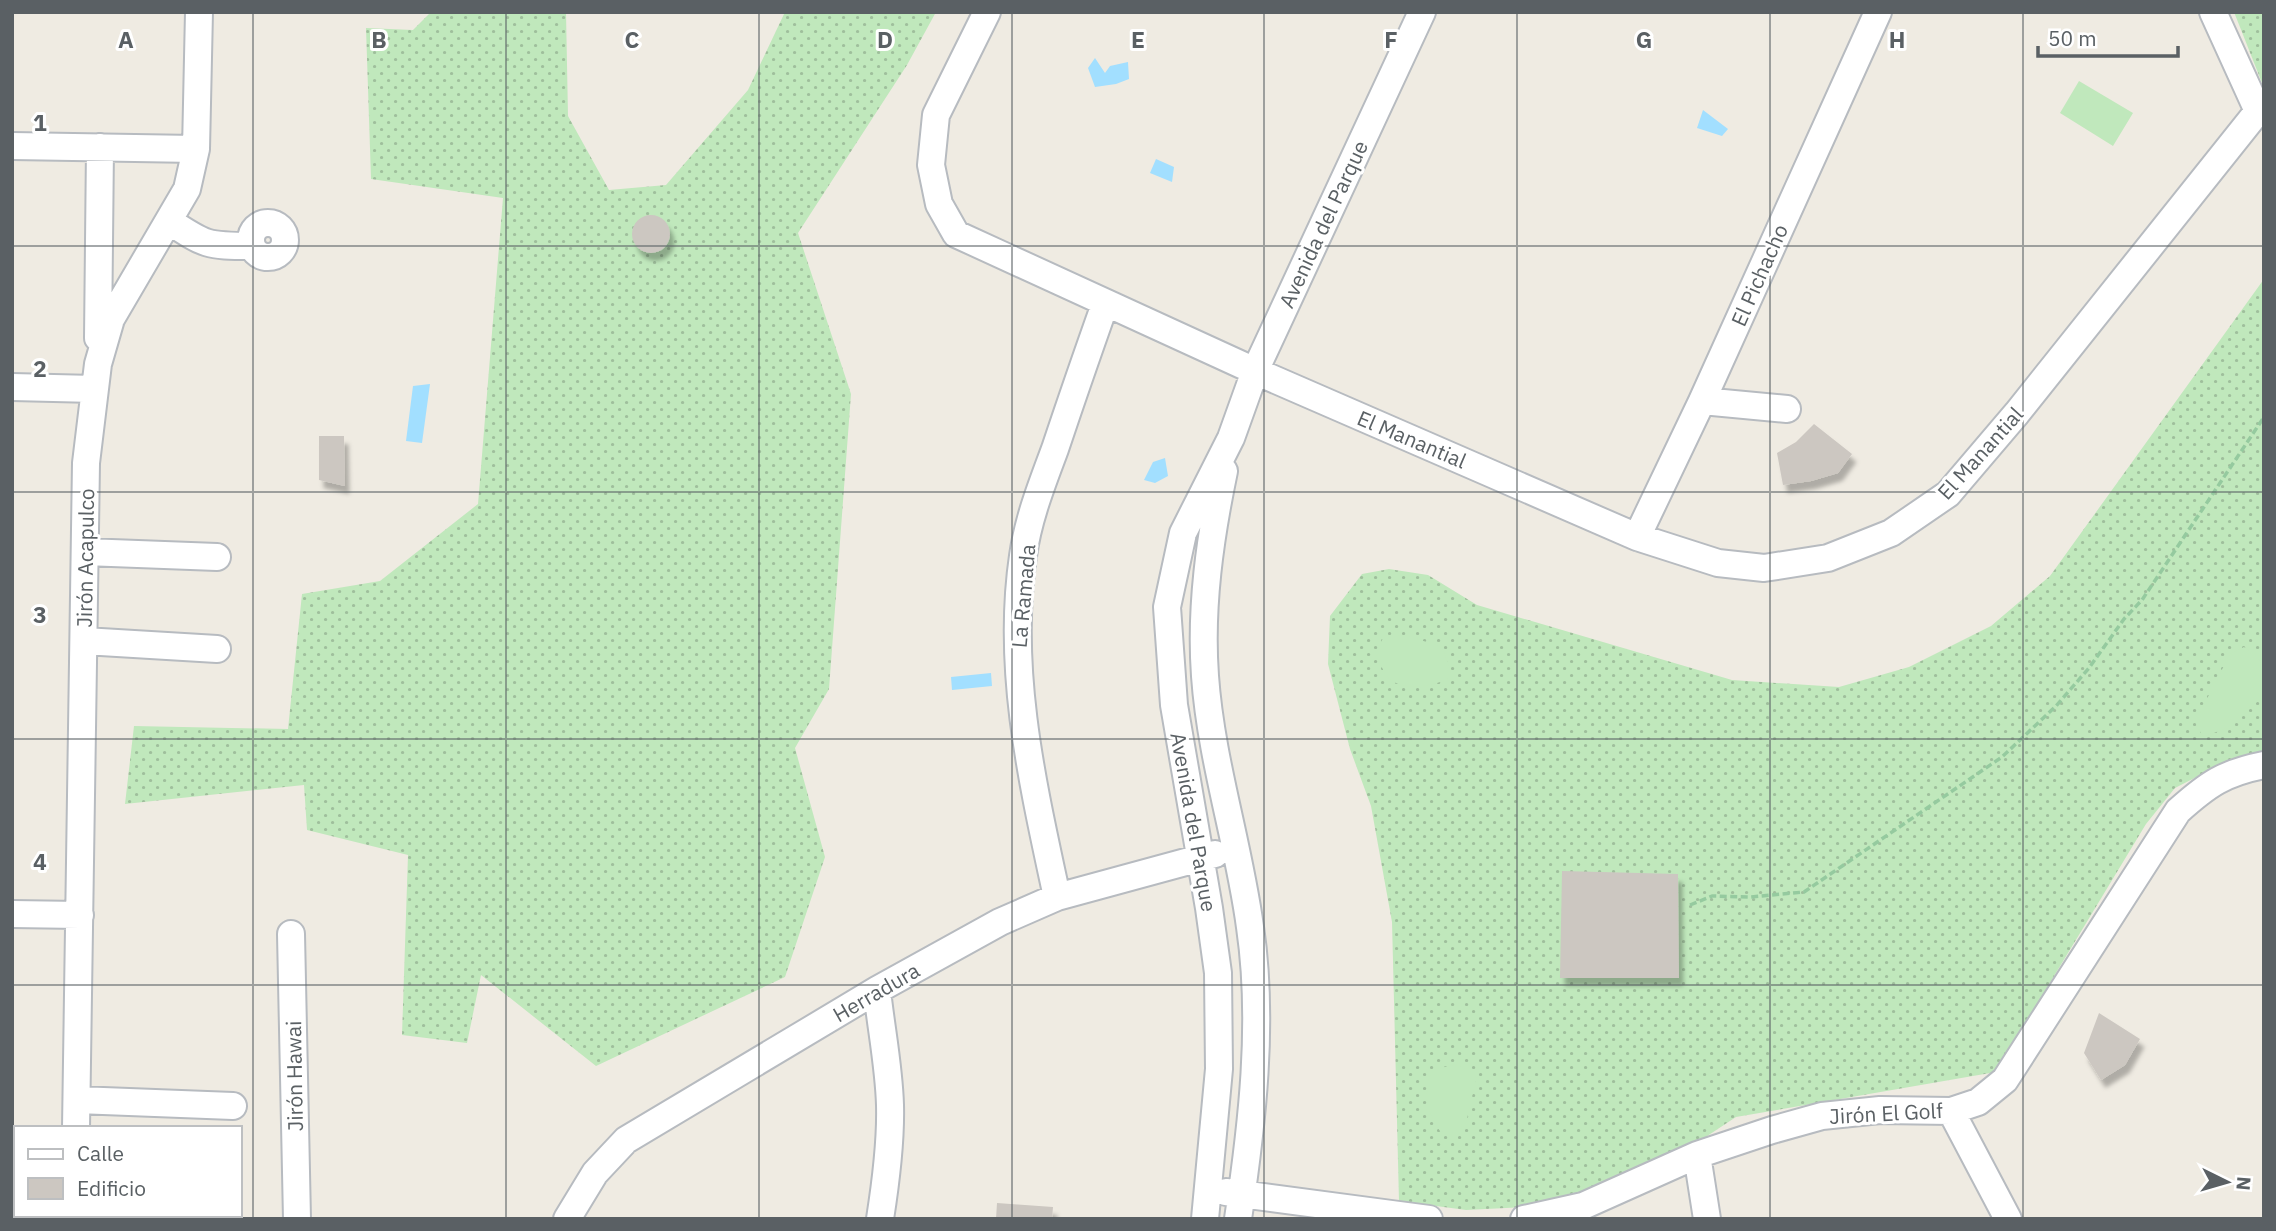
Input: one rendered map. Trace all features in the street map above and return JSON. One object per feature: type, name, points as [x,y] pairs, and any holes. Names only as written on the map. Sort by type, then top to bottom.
[{"type":"street","name":"Jirón Acapulco","points":[[76,1126],[86,463],[96,376],[111,319],[187,189],[196,149],[199,12]]},
{"type":"street","name":"El Manantial","points":[[987,12],[936,115],[931,165],[939,204],[956,234],[1255,371],[1637,537],[1718,563],[1764,568],[1828,558],[1891,533],[1948,494],[2017,413],[2258,111],[2213,12]]},
{"type":"street","name":"Avenida del Parque","points":[[1205,1219],[1219,1069],[1219,1005],[1214,940],[1174,705],[1167,607],[1182,533],[1231,438],[1255,371],[1422,12]]},
{"type":"street","name":"El Pichacho","points":[[1637,537],[1702,401],[1878,12]]},
{"type":"street","points":[[12,146],[196,149]]},
{"type":"street","points":[[12,387],[96,376],[100,148]]},
{"type":"street","points":[[169,221],[199,241],[214,246],[251,246]]},
{"type":"street","name":"La Ramada","points":[[1057,897],[1029,771],[1018,667],[1018,609],[1023,554],[1037,498],[1105,304]]},
{"type":"street","points":[[1702,401],[1787,409]]},
{"type":"street","name":"Avenida del Parque","points":[[1231,438],[1212,528],[1205,610],[1205,677],[1251,928],[1256,1002],[1252,1090],[1240,1206]]},
{"type":"street","points":[[85,552],[217,556]]},
{"type":"street","points":[[84,641],[217,649]]},
{"type":"street","name":"Jirón El Golf","points":[[1524,1219],[1579,1212],[1697,1155],[1822,1116],[1880,1110],[1951,1111],[1978,1102],[2005,1080],[2178,811],[2207,785],[2237,771],[2264,765]]},
{"type":"street","name":"Herradura","points":[[567,1219],[595,1173],[626,1140],[877,990],[1000,922],[1057,897],[1235,848]]},
{"type":"street","points":[[12,914],[80,915]]},
{"type":"street","name":"Jirón Hawai","points":[[291,934],[297,1219]]},
{"type":"street","points":[[877,990],[890,1102],[888,1159],[880,1219]]},
{"type":"street","points":[[77,1100],[233,1106]]},
{"type":"street","points":[[1951,1111],[2008,1219]]},
{"type":"street","points":[[1697,1155],[1707,1219]]},
{"type":"street","points":[[1208,1189],[1240,1206],[1429,1219]]},
{"type":"path","points":[[1690,905],[1712,897],[1751,897],[1804,892],[2002,758],[2056,706],[2089,668],[2124,618],[2142,600],[2264,417]]},
{"type":"green space","points":[[431,12],[566,12],[568,116],[609,190],[666,185],[748,90],[785,12],[936,12],[907,65],[798,233],[851,394],[829,689],[795,748],[825,857],[785,977],[596,1066],[481,975],[467,1043],[402,1035],[408,855],[307,830],[304,785],[125,804],[134,726],[288,729],[302,594],[380,581],[478,504],[503,198],[371,179],[366,28],[413,30]]},
{"type":"green space","points":[[2234,12],[2264,12],[2264,88]]},
{"type":"green space","points":[[2079,81],[2133,113],[2113,146],[2060,113]]},
{"type":"green space","points":[[2264,279],[2264,753],[2216,767],[2175,788],[2146,824],[1996,1072],[1736,1117],[1689,1148],[1545,1206],[1466,1210],[1399,1201],[1392,922],[1371,806],[1350,749],[1328,664],[1330,616],[1362,574],[1389,569],[1428,575],[1477,605],[1732,680],[1839,687],[1909,667],[1991,626],[2050,576]]},
{"type":"green space","points":[[1405,635],[1442,647],[1451,671],[1447,680],[1423,686],[1407,686],[1392,681],[1386,675],[1375,654],[1384,636]]},
{"type":"green space","points":[[2244,647],[2258,658],[2263,668],[2264,697],[2244,711],[2227,728],[2203,737],[2195,722],[2230,654]]},
{"type":"green space","points":[[1457,1064],[1477,1075],[1466,1123],[1455,1133],[1440,1131],[1427,1102],[1429,1078],[1432,1070]]},
{"type":"water","points":[[1095,58],[1105,73],[1110,66],[1128,62],[1129,79],[1095,87],[1088,68]]},
{"type":"water","points":[[1703,110],[1728,129],[1722,136],[1697,128]]},
{"type":"water","points":[[1156,159],[1174,167],[1172,182],[1150,173]]},
{"type":"water","points":[[430,384],[422,443],[406,441],[413,386]]},
{"type":"water","points":[[1165,458],[1168,476],[1155,483],[1144,480],[1153,462]]},
{"type":"water","points":[[991,673],[992,686],[952,690],[951,677]]},
{"type":"building","points":[[651,215],[664,221],[670,234],[664,247],[651,253],[638,247],[632,234],[638,221]]},
{"type":"building","points":[[1814,424],[1852,454],[1838,473],[1783,485],[1777,453],[1796,442]]},
{"type":"building","points":[[319,436],[344,436],[345,486],[319,480]]},
{"type":"building","points":[[1562,871],[1678,874],[1679,978],[1560,978]]},
{"type":"building","points":[[2099,1013],[2140,1039],[2125,1065],[2101,1080],[2084,1053]]},
{"type":"building","points":[[997,1203],[1053,1207],[1052,1219],[996,1219]]}]
